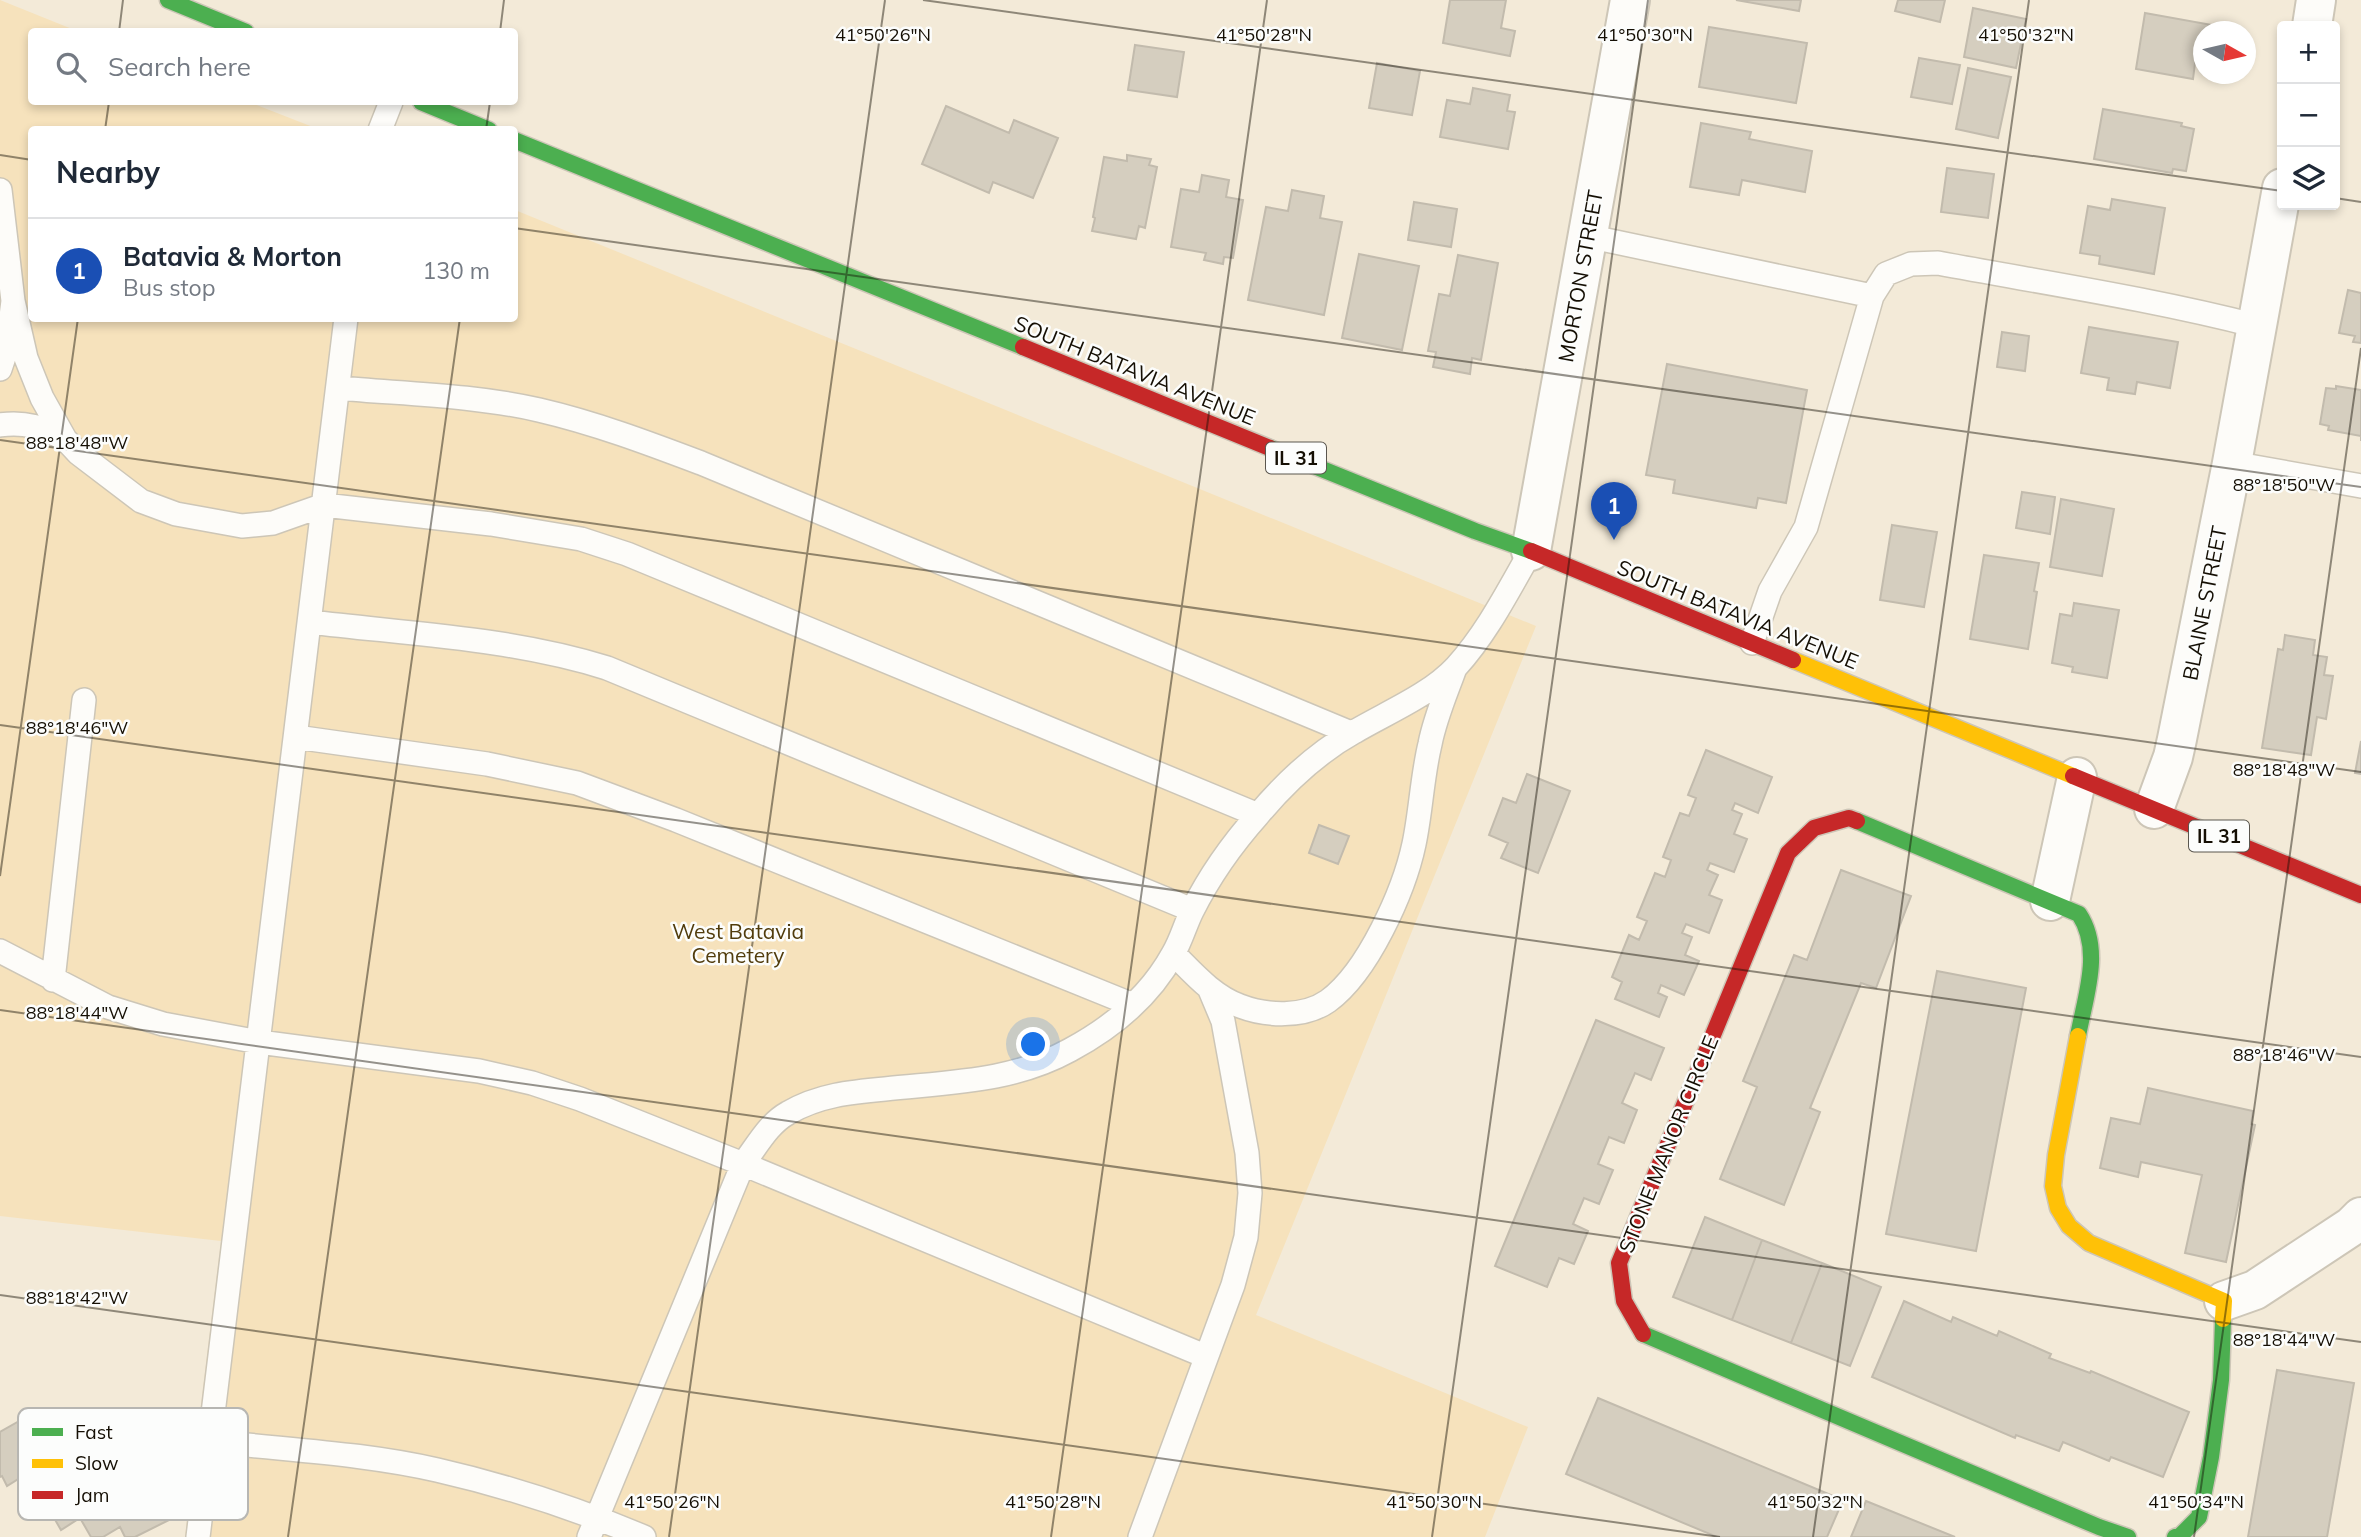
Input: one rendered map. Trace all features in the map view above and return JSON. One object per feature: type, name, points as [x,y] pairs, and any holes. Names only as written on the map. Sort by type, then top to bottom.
[{"type":"main road","points":[[168,0],[236,28]]},
{"type":"main road","points":[[428,105],[479,126]]},
{"type":"main road","name":"SOUTH BATAVIA AVENUE","points":[[518,142],[1475,531],[1531,551],[2361,895]]},
{"type":"main road","name":"STONE MANOR CIRCLE","points":[[2128,1537],[1643,1334],[1623,1301],[1619,1263],[1788,853],[1814,828],[1849,818],[2079,914],[2088,926],[2092,956],[2056,1155],[2053,1186],[2058,1208],[2069,1226],[2089,1243],[2224,1301]]},
{"type":"main road","points":[[2190,1530],[2211,1457],[2221,1380],[2224,1301]]},
{"type":"street","name":"MORTON STREET","points":[[1531,551],[1630,0]]},
{"type":"street","points":[[2313,21],[2316,0]]},
{"type":"street","name":"BLAINE STREET","points":[[2154,809],[2175,748],[2232,463],[2278,210]]},
{"type":"street","points":[[2050,901],[2077,777]]},
{"type":"street","points":[[2224,1301],[2256,1290],[2352,1226],[2361,1217]]},
{"type":"lane","points":[[382,126],[390,105]]},
{"type":"lane","points":[[0,190],[13,301],[26,358],[42,398],[65,439]]},
{"type":"lane","points":[[1587,236],[1872,296]]},
{"type":"lane","points":[[1752,643],[1770,591],[1806,527],[1872,296],[1886,274],[1911,264],[1938,263],[2112,294],[2257,326]]},
{"type":"lane","points":[[0,369],[8,348],[13,301]]},
{"type":"lane","points":[[214,1408],[346,322]]},
{"type":"lane","points":[[338,388],[484,401],[537,410],[643,441],[1351,733]]},
{"type":"lane","points":[[0,425],[27,424],[44,428],[65,439],[98,469],[141,501],[176,514],[242,526],[273,523],[324,505],[539,531],[627,554],[1258,815]]},
{"type":"lane","points":[[2232,463],[2361,486]]},
{"type":"lane","points":[[1174,954],[1210,990],[1240,1006],[1273,1014],[1304,1011],[1328,1001],[1350,978],[1377,939],[1399,892],[1414,845],[1429,744],[1455,668],[1494,615],[1531,551]]},
{"type":"lane","points":[[310,622],[528,648],[607,668],[1192,910]]},
{"type":"lane","points":[[593,1527],[743,1164],[770,1127],[787,1113],[836,1094],[1003,1076],[1031,1068],[1104,1031],[1133,1005],[1174,954],[1192,910],[1222,861],[1258,815],[1287,784],[1351,733],[1398,708],[1455,668]]},
{"type":"lane","points":[[53,980],[84,699]]},
{"type":"lane","points":[[296,737],[487,764],[577,783],[689,825],[1133,1005]]},
{"type":"lane","points":[[0,951],[108,1007],[163,1024],[259,1042],[479,1072],[532,1083],[580,1099],[1205,1356]]},
{"type":"lane","points":[[1140,1537],[1233,1285],[1246,1237],[1250,1193],[1247,1153],[1231,1056],[1223,1021],[1210,990]]},
{"type":"lane","points":[[248,1445],[362,1458],[435,1470],[502,1487],[593,1527],[644,1537]]},
{"type":"green space","name":"West Batavia Cemetery","points":[[0,0],[70,28],[28,28],[28,105],[257,105],[310,126],[28,126],[28,322],[518,322],[518,211],[1536,626],[1256,1315],[1528,1427],[1485,1537],[185,1537],[187,1520],[248,1520],[248,1408],[201,1408],[221,1241],[0,1216]]},
{"type":"building","points":[[1450,0],[1506,0],[1501,28],[1515,31],[1510,56],[1443,43]]},
{"type":"building","points":[[1736,0],[1801,0],[1799,11]]},
{"type":"building","points":[[1898,0],[1945,0],[1940,22],[1895,11]]},
{"type":"building","points":[[1973,8],[2026,19],[2016,68],[1964,57]]},
{"type":"building","points":[[2145,13],[2193,22],[2193,79],[2136,69]]},
{"type":"building","points":[[1709,27],[1807,43],[1796,103],[1699,87]]},
{"type":"building","points":[[1135,45],[1184,52],[1177,97],[1128,90]]},
{"type":"building","points":[[1919,58],[1960,65],[1952,104],[1911,97]]},
{"type":"building","points":[[1377,63],[1420,71],[1412,115],[1369,108]]},
{"type":"building","points":[[1968,68],[2011,77],[1998,138],[1956,129]]},
{"type":"building","points":[[1473,88],[1510,95],[1507,111],[1515,112],[1508,149],[1440,137],[1447,100],[1470,104]]},
{"type":"building","points":[[946,106],[1009,133],[1014,120],[1058,138],[1033,198],[993,182],[989,193],[922,164]]},
{"type":"building","points":[[2103,109],[2182,123],[2181,126],[2194,129],[2186,171],[2173,169],[2172,173],[2094,159]]},
{"type":"building","points":[[1701,123],[1751,132],[1749,139],[1812,151],[1805,192],[1742,180],[1739,195],[1690,187]]},
{"type":"building","points":[[1127,155],[1151,159],[1149,165],[1157,167],[1145,228],[1139,226],[1136,239],[1092,231],[1104,157],[1127,161]]},
{"type":"building","points":[[1947,168],[1994,174],[1988,218],[1941,212]]},
{"type":"building","points":[[1202,175],[1229,180],[1226,197],[1243,200],[1233,258],[1224,257],[1223,264],[1204,260],[1206,253],[1171,247],[1181,189],[1199,192]]},
{"type":"building","points":[[1292,190],[1324,196],[1320,218],[1342,222],[1324,315],[1248,300],[1266,207],[1288,211]]},
{"type":"building","points":[[2112,199],[2165,208],[2154,274],[2099,264],[2100,256],[2080,253],[2088,206],[2110,210]]},
{"type":"building","points":[[1414,202],[1457,209],[1451,247],[1408,240]]},
{"type":"building","points":[[1359,254],[1419,266],[1402,350],[1342,338]]},
{"type":"building","points":[[1458,255],[1498,263],[1481,360],[1472,358],[1470,374],[1433,367],[1436,352],[1428,351],[1439,294],[1450,296]]},
{"type":"building","points":[[2348,290],[2361,293],[2361,343],[2353,342],[2355,336],[2339,333]]},
{"type":"building","points":[[2089,327],[2178,342],[2170,388],[2137,382],[2135,394],[2107,390],[2109,378],[2081,373]]},
{"type":"building","points":[[2002,332],[2029,336],[2025,371],[1997,367]]},
{"type":"building","points":[[1667,364],[1807,390],[1786,503],[1758,498],[1756,508],[1673,493],[1675,480],[1646,475]]},
{"type":"building","points":[[2336,386],[2361,390],[2361,436],[2328,430],[2329,426],[2320,424],[2326,388],[2336,389]]},
{"type":"building","points":[[2022,492],[2055,497],[2050,534],[2016,528]]},
{"type":"building","points":[[2061,499],[2114,509],[2102,576],[2050,567]]},
{"type":"building","points":[[1892,525],[1937,532],[1924,607],[1880,600]]},
{"type":"building","points":[[1984,555],[2039,563],[2028,649],[1970,639]]},
{"type":"building","points":[[2074,603],[2119,610],[2107,678],[2072,672],[2073,667],[2052,663],[2060,614],[2072,616]]},
{"type":"building","points":[[2285,635],[2315,640],[2313,655],[2327,657],[2324,675],[2333,676],[2326,719],[2317,717],[2311,755],[2262,748],[2278,649],[2283,650]]},
{"type":"building","points":[[2361,741],[2361,774],[2355,773]]},
{"type":"building","points":[[1706,750],[1772,777],[1758,813],[1735,803],[1732,810],[1742,814],[1734,834],[1747,839],[1734,872],[1710,863],[1707,870],[1718,875],[1709,895],[1722,900],[1709,933],[1686,924],[1682,933],[1692,937],[1685,955],[1699,961],[1684,995],[1661,985],[1658,993],[1667,997],[1659,1017],[1615,999],[1622,982],[1612,977],[1629,935],[1639,940],[1647,921],[1637,917],[1655,873],[1665,877],[1671,860],[1663,857],[1680,813],[1689,816],[1696,798],[1688,795]]},
{"type":"building","points":[[1527,774],[1570,791],[1538,873],[1501,858],[1508,843],[1489,835],[1503,798],[1516,803]]},
{"type":"building","points":[[1319,825],[1349,836],[1338,864],[1309,853]]},
{"type":"building","points":[[1841,870],[1911,896],[1876,988],[1861,983],[1810,1108],[1820,1112],[1784,1205],[1720,1179],[1757,1087],[1743,1081],[1794,955],[1807,960]]},
{"type":"building","points":[[1937,971],[2026,988],[1976,1251],[1886,1234]]},
{"type":"building","points":[[1596,1020],[1664,1048],[1651,1080],[1635,1073],[1622,1103],[1637,1110],[1624,1143],[1609,1137],[1598,1164],[1613,1170],[1599,1204],[1584,1198],[1573,1224],[1588,1231],[1574,1264],[1559,1258],[1547,1287],[1495,1266]]},
{"type":"building","points":[[2148,1088],[2253,1111],[2251,1124],[2255,1125],[2226,1262],[2185,1253],[2202,1175],[2141,1162],[2138,1177],[2100,1168],[2111,1118],[2140,1124]]},
{"type":"building","points":[[1705,1217],[1762,1240],[1732,1320],[1673,1297]]},
{"type":"building","points":[[1762,1240],[1822,1263],[1791,1343],[1732,1320]]},
{"type":"building","points":[[1822,1263],[1881,1287],[1850,1366],[1791,1343]]},
{"type":"building","points":[[1904,1301],[1951,1322],[1953,1317],[1997,1336],[1999,1331],[2051,1354],[2049,1358],[2090,1373],[2091,1371],[2189,1412],[2163,1477],[2111,1457],[2109,1461],[2063,1442],[2059,1451],[2016,1435],[2015,1438],[1872,1377]]},
{"type":"building","points":[[2277,1370],[2354,1383],[2327,1537],[2248,1537]]},
{"type":"building","points":[[1598,1398],[1843,1500],[1827,1537],[1717,1537],[1566,1474]]},
{"type":"building","points":[[18,1422],[18,1479],[7,1486],[2,1476],[0,1477],[0,1432]]},
{"type":"building","points":[[1866,1501],[1955,1537],[1851,1537]]},
{"type":"building","points":[[55,1520],[77,1520],[61,1530]]},
{"type":"building","points":[[81,1520],[169,1520],[135,1537],[125,1537],[120,1527],[103,1537],[91,1537]]},
{"type":"traffic: fast","points":[[168,0],[236,28]]},
{"type":"traffic: fast","points":[[428,105],[479,126]]},
{"type":"traffic: fast","points":[[518,142],[1023,347]]},
{"type":"traffic: fast","points":[[1270,448],[1531,551]]},
{"type":"traffic: fast","points":[[1857,821],[2079,914],[2086,928],[2091,958],[2088,990],[2078,1036]]},
{"type":"traffic: fast","points":[[2175,1537],[2181,1535],[2199,1517],[2211,1457],[2221,1380],[2223,1319]]},
{"type":"traffic: fast","points":[[1643,1334],[2128,1537]]},
{"type":"traffic: slow","points":[[1793,660],[2073,776]]},
{"type":"traffic: slow","points":[[2078,1036],[2056,1155],[2053,1186],[2058,1208],[2069,1226],[2089,1243],[2224,1301],[2223,1319]]},
{"type":"traffic: jam","points":[[1023,347],[1270,448]]},
{"type":"traffic: jam","points":[[1531,551],[1793,660]]},
{"type":"traffic: jam","points":[[2073,776],[2361,895]]},
{"type":"traffic: jam","points":[[1643,1334],[1624,1301],[1619,1263],[1788,853],[1814,828],[1849,818],[1857,821]]},
{"type":"place","name":"Batavia & Morton","points":[[1614,540]]}]
